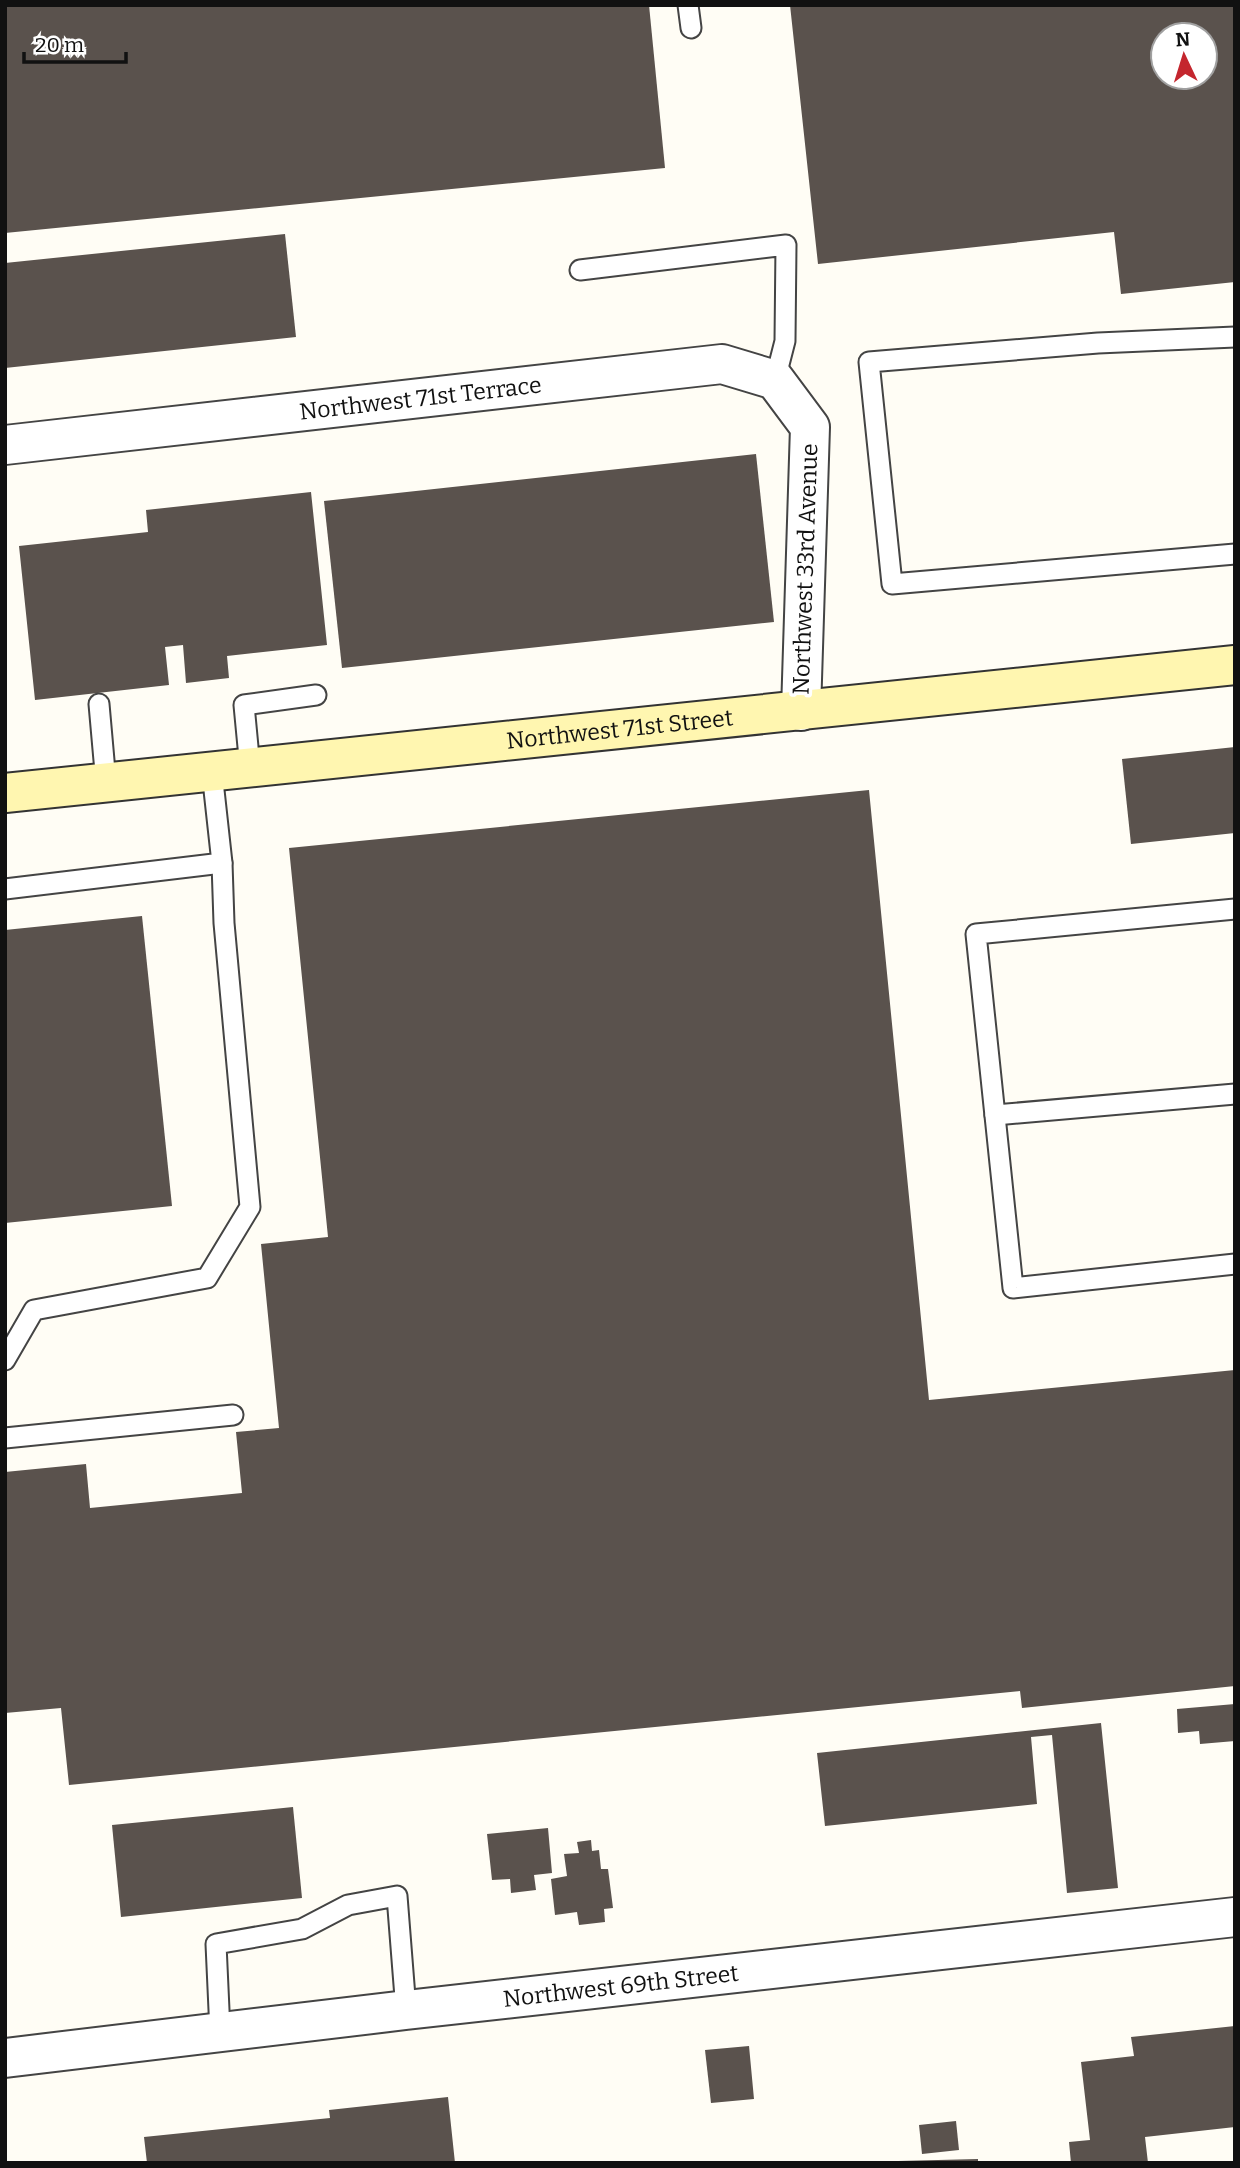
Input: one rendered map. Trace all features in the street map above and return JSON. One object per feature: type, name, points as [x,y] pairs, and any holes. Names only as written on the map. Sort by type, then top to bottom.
[{"type":"street","name":"Northwest 71st Terrace","points":[[5,445],[722,364],[775,380]]},
{"type":"street","name":"Northwest 33rd Avenue","points":[[775,380],[810,427],[801,711]]},
{"type":"street","name":"Northwest 71st Street","points":[[5,793],[1235,666]]},
{"type":"street","name":"Northwest 69th Street","points":[[5,2058],[1235,1917]]},
{"type":"lane","points":[[688,5],[691,28]]},
{"type":"lane","points":[[580,270],[786,245],[785,341],[775,380]]},
{"type":"lane","points":[[1235,337],[1098,342],[869,362],[892,584],[1235,554]]},
{"type":"lane","points":[[250,768],[244,705],[316,695]]},
{"type":"lane","points":[[99,705],[106,783]]},
{"type":"lane","points":[[5,1360],[34,1310],[206,1278],[250,1207],[212,772]]},
{"type":"lane","points":[[5,888],[222,863]]},
{"type":"lane","points":[[1235,909],[976,934],[1013,1287],[1235,1264]]},
{"type":"lane","points":[[995,1115],[1235,1094]]},
{"type":"lane","points":[[5,1438],[233,1415]]},
{"type":"lane","points":[[220,2032],[216,1944],[302,1929],[348,1905],[397,1896],[406,2010]]},
{"type":"building","points":[[5,5],[649,5],[665,168],[5,233]]},
{"type":"building","points":[[790,5],[1235,5],[1235,282],[1121,294],[1114,232],[818,264]]},
{"type":"building","points":[[285,234],[296,337],[5,368],[5,263]]},
{"type":"building","points":[[756,454],[774,622],[342,668],[324,501]]},
{"type":"building","points":[[311,492],[327,645],[227,656],[229,678],[186,683],[183,645],[165,647],[169,685],[35,700],[19,546],[148,532],[146,510]]},
{"type":"building","points":[[1235,747],[1235,833],[1131,844],[1122,759]]},
{"type":"building","points":[[869,790],[929,1400],[1235,1370],[1235,1686],[1022,1708],[1020,1691],[69,1785],[61,1708],[5,1713],[5,1472],[86,1464],[90,1508],[242,1493],[236,1432],[279,1428],[261,1244],[328,1237],[289,848]]},
{"type":"building","points":[[142,916],[172,1206],[5,1223],[5,930]]},
{"type":"building","points":[[1235,1704],[1235,1741],[1200,1744],[1199,1731],[1178,1733],[1177,1709]]},
{"type":"building","points":[[1101,1723],[1118,1888],[1067,1893],[1052,1735],[1031,1737],[1037,1804],[825,1826],[817,1753]]},
{"type":"building","points":[[293,1807],[302,1898],[121,1917],[112,1825]]},
{"type":"building","points":[[548,1828],[552,1873],[534,1875],[536,1890],[511,1893],[510,1879],[492,1880],[487,1834]]},
{"type":"building","points":[[591,1840],[592,1851],[599,1850],[601,1869],[608,1869],[613,1908],[604,1909],[605,1922],[579,1925],[577,1912],[555,1915],[551,1879],[567,1876],[564,1854],[579,1853],[577,1842]]},
{"type":"building","points":[[1235,2026],[1235,2127],[1145,2137],[1148,2163],[1071,2163],[1069,2142],[1090,2140],[1081,2062],[1134,2056],[1131,2037]]},
{"type":"building","points":[[749,2046],[754,2099],[711,2103],[705,2050]]},
{"type":"building","points":[[448,2097],[455,2163],[147,2163],[144,2137],[330,2118],[329,2110]]},
{"type":"building","points":[[956,2121],[959,2150],[922,2154],[919,2125]]},
{"type":"building","points":[[978,2159],[978,2163],[898,2163],[898,2161]]}]
